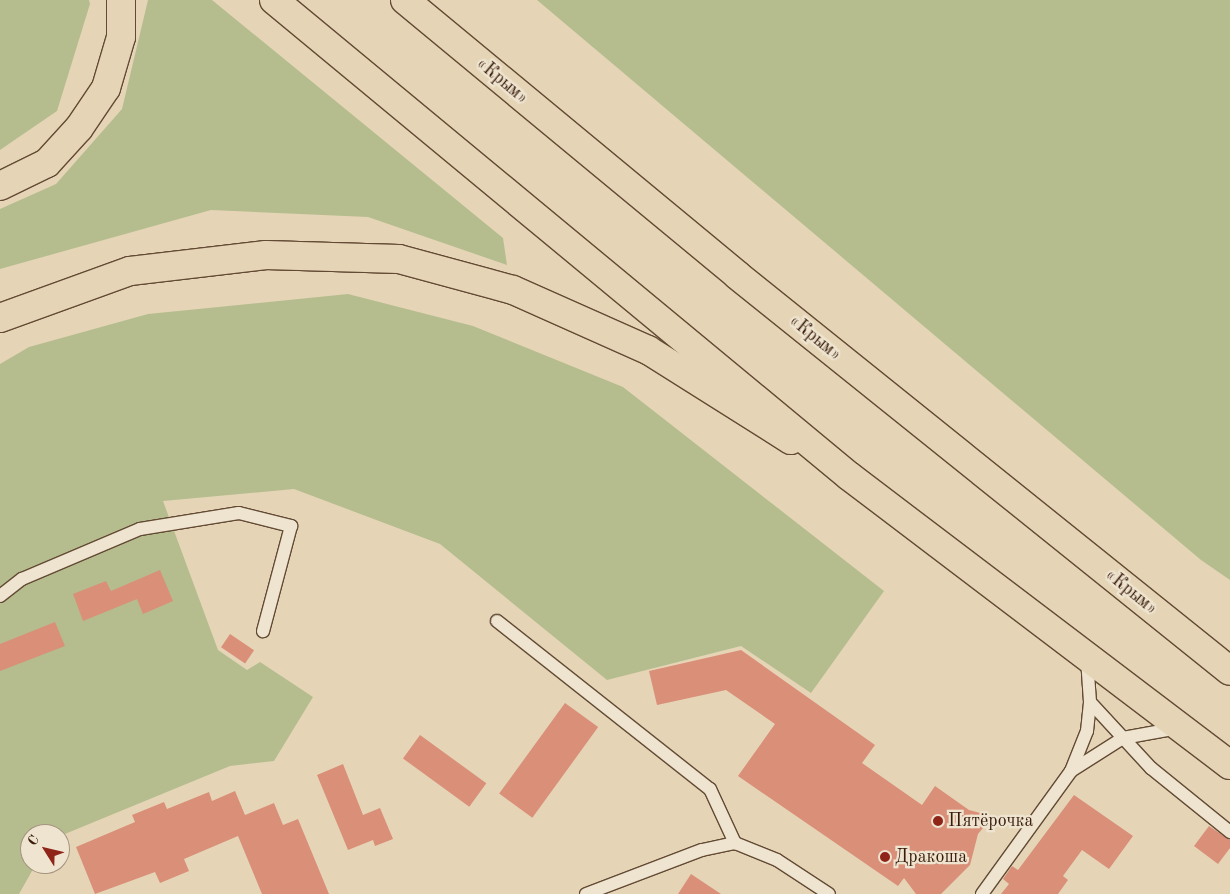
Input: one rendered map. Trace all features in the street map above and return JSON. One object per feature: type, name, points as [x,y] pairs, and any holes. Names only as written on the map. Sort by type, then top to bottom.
[{"type":"main road","points":[[0,186],[47,163],[79,128],[106,88],[121,37],[121,0]]},
{"type":"main road","points":[[274,0],[849,476],[1230,765]]},
{"type":"main road","name":"«Крым»","points":[[404,0],[737,275],[1230,671]]},
{"type":"main road","points":[[0,318],[130,271],[266,255],[399,259],[513,290],[648,350],[849,476]]},
{"type":"lane","points":[[0,596],[22,578],[140,529],[239,513],[291,526],[263,631]]},
{"type":"lane","points":[[497,621],[710,789],[735,843]]},
{"type":"lane","points":[[982,894],[1034,818],[1071,771],[1087,731],[1090,702],[1087,657]]},
{"type":"lane","points":[[1090,702],[1151,768],[1230,832]]},
{"type":"lane","points":[[1071,771],[1123,738],[1180,728]]},
{"type":"lane","points":[[586,894],[702,850],[735,843],[777,860],[829,894]]},
{"type":"green space","points":[[0,0],[89,0],[90,4],[57,111],[0,150]]},
{"type":"green space","points":[[148,0],[212,0],[503,238],[507,265],[368,217],[211,210],[0,269],[0,209],[56,184],[122,109]]},
{"type":"green space","points":[[537,0],[1230,0],[1230,580],[1201,560]]},
{"type":"green space","points":[[348,294],[473,326],[623,387],[884,591],[811,693],[741,646],[607,680],[440,544],[294,489],[163,501],[218,650],[247,670],[260,662],[313,697],[274,761],[230,766],[70,832],[70,824],[20,824],[20,874],[30,874],[19,894],[0,894],[0,364],[29,347],[148,314]]},
{"type":"building","points":[[160,570],[173,601],[143,614],[137,599],[83,621],[73,594],[106,581],[111,591]]},
{"type":"building","points":[[55,622],[65,646],[0,671],[0,644]]},
{"type":"building","points":[[230,634],[254,650],[245,663],[221,647]]},
{"type":"building","points":[[741,650],[875,745],[862,763],[922,805],[935,786],[969,810],[984,814],[987,823],[978,834],[970,865],[941,894],[916,894],[904,878],[898,886],[738,776],[775,724],[726,690],[657,705],[649,671]]},
{"type":"building","points":[[565,703],[598,727],[532,818],[499,794]]},
{"type":"building","points":[[420,735],[486,783],[469,807],[403,758]]},
{"type":"building","points":[[343,764],[363,815],[380,808],[393,839],[375,846],[373,840],[348,850],[317,775]]},
{"type":"building","points":[[235,791],[245,815],[274,803],[283,825],[298,819],[329,894],[262,894],[238,836],[184,859],[189,871],[160,883],[155,872],[95,894],[76,847],[135,822],[132,815],[164,802],[167,809],[209,792],[212,801]]},
{"type":"building","points":[[1074,795],[1133,836],[1109,869],[1082,850],[1063,876],[1068,880],[1058,894],[1001,894],[1009,884],[1003,879],[1012,866],[1018,870]]},
{"type":"building","points":[[1209,826],[1230,840],[1230,848],[1218,864],[1194,846]]},
{"type":"building","points":[[691,874],[721,894],[678,894]]},
{"type":"place","name":"Пятёрочка","points":[[938,821]]},
{"type":"place","name":"Дракоша","points":[[885,857]]}]
